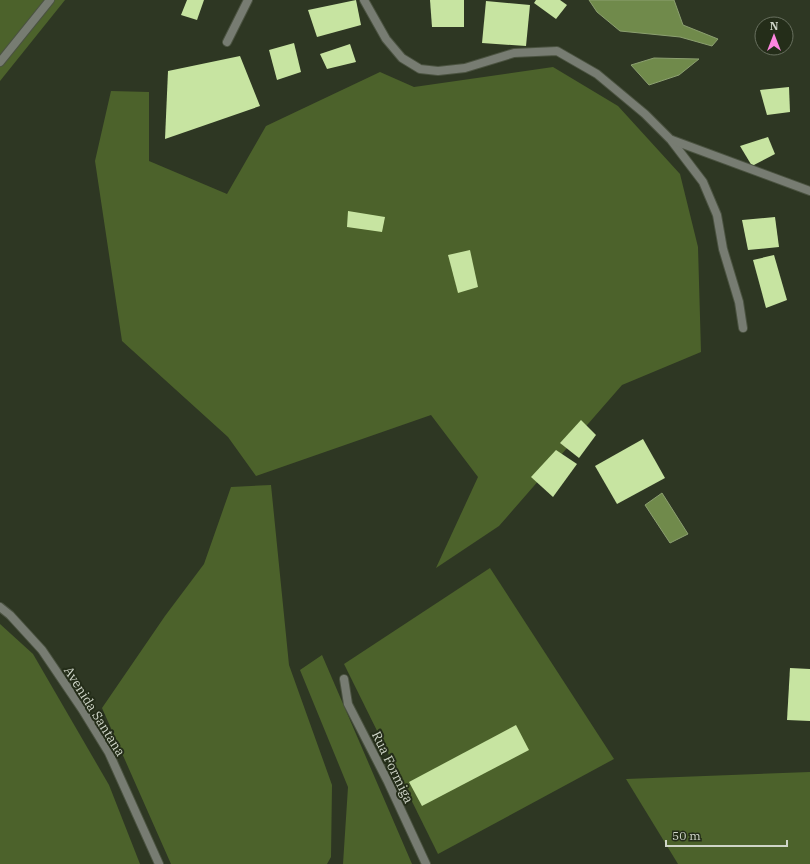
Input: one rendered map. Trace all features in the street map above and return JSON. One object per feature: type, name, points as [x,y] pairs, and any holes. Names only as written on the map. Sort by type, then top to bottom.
[{"type":"street","points":[[0,62],[50,0]]},
{"type":"street","points":[[227,42],[248,0]]},
{"type":"street","points":[[364,0],[386,40],[402,58],[420,69],[438,71],[465,68],[514,53],[557,51],[597,74],[645,114],[671,140],[703,182],[717,215],[723,248],[744,328]]},
{"type":"street","points":[[671,140],[810,191]]},
{"type":"street","name":"Avenida Santana","points":[[0,607],[10,615],[42,650],[82,709],[109,753],[159,864]]},
{"type":"street","name":"Rua Formiga","points":[[344,679],[348,704],[388,782],[426,864]]},
{"type":"shaded area","points":[[0,0],[65,0],[0,81]]},
{"type":"shaded area","points":[[589,0],[674,0],[683,25],[718,39],[712,46],[680,37],[620,31],[597,12]]},
{"type":"shaded area","points":[[654,58],[699,59],[679,75],[649,85],[631,65]]},
{"type":"shaded area","points":[[553,67],[618,106],[680,174],[698,247],[701,352],[622,385],[499,526],[436,568],[478,477],[431,415],[256,476],[228,437],[122,341],[95,161],[111,91],[149,92],[149,161],[227,194],[266,126],[380,72],[414,87]]},
{"type":"shaded area","points":[[271,485],[289,665],[332,785],[331,857],[327,864],[171,864],[102,708],[165,616],[204,564],[231,487]]},
{"type":"shaded area","points":[[662,493],[688,534],[670,543],[645,505]]},
{"type":"shaded area","points":[[490,568],[614,759],[438,854],[344,664]]},
{"type":"shaded area","points":[[0,624],[33,654],[109,785],[140,864],[0,864]]},
{"type":"shaded area","points":[[322,655],[412,864],[343,864],[348,787],[300,670]]},
{"type":"shaded area","points":[[810,772],[810,864],[678,864],[626,779]]},
{"type":"building","points":[[187,0],[204,0],[197,20],[181,15]]},
{"type":"building","points":[[356,0],[361,25],[317,37],[308,10]]},
{"type":"building","points":[[430,0],[464,0],[464,27],[432,27]]},
{"type":"building","points":[[536,0],[560,0],[567,5],[556,19],[534,3]]},
{"type":"building","points":[[486,1],[530,5],[526,46],[482,43]]},
{"type":"building","points":[[294,43],[301,72],[277,80],[269,50]]},
{"type":"building","points":[[350,44],[356,62],[327,69],[320,54]]},
{"type":"building","points":[[240,56],[260,106],[165,139],[168,71]]},
{"type":"building","points":[[789,87],[790,112],[767,115],[760,90]]},
{"type":"building","points":[[768,137],[775,154],[752,166],[740,146]]},
{"type":"building","points":[[348,211],[385,217],[382,232],[347,227]]},
{"type":"building","points":[[775,217],[779,247],[748,250],[742,220]]},
{"type":"building","points":[[470,250],[478,287],[458,293],[448,255]]},
{"type":"building","points":[[774,255],[787,300],[766,308],[753,260]]},
{"type":"building","points":[[581,420],[596,435],[579,458],[560,443]]},
{"type":"building","points":[[643,439],[665,478],[617,504],[595,466]]},
{"type":"building","points":[[556,450],[577,464],[553,497],[531,477]]},
{"type":"building","points":[[790,668],[810,669],[810,721],[787,720]]},
{"type":"building","points":[[516,725],[529,750],[422,806],[409,782]]}]
